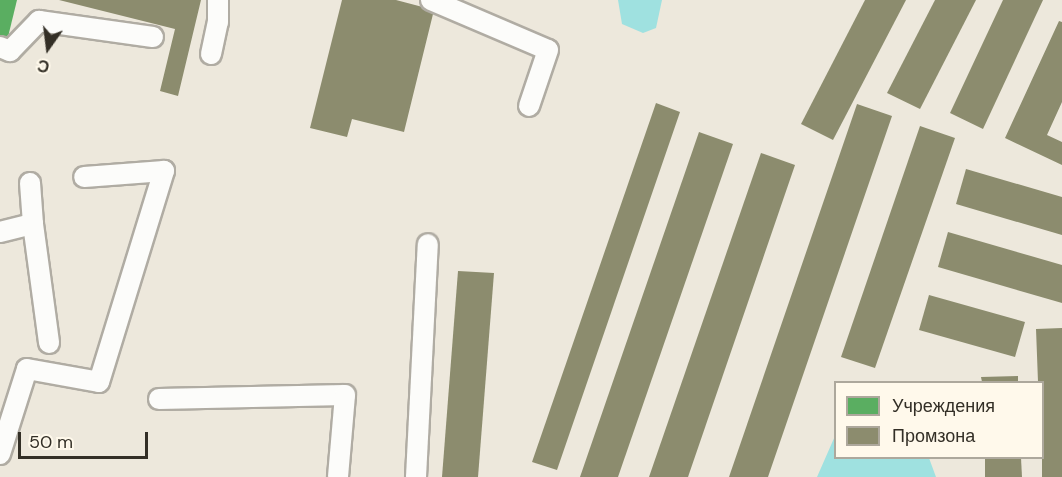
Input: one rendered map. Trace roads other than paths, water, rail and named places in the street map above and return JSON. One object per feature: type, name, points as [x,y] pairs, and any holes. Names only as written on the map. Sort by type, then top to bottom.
[{"type":"lane","points":[[211,54],[218,22],[218,0]]},
{"type":"lane","points":[[431,0],[548,50],[529,106]]},
{"type":"lane","points":[[0,47],[10,51],[39,21],[153,37]]},
{"type":"lane","points":[[0,454],[27,369],[99,382],[164,171],[84,177]]},
{"type":"lane","points":[[30,183],[33,224],[49,343]]},
{"type":"lane","points":[[0,232],[33,224]]},
{"type":"lane","points":[[416,477],[428,244]]},
{"type":"lane","points":[[159,399],[345,395],[338,477]]},
{"type":"water","points":[[618,0],[662,0],[656,28],[643,33],[622,24]]},
{"type":"water","points":[[834,438],[834,459],[929,459],[936,477],[817,477]]}]
